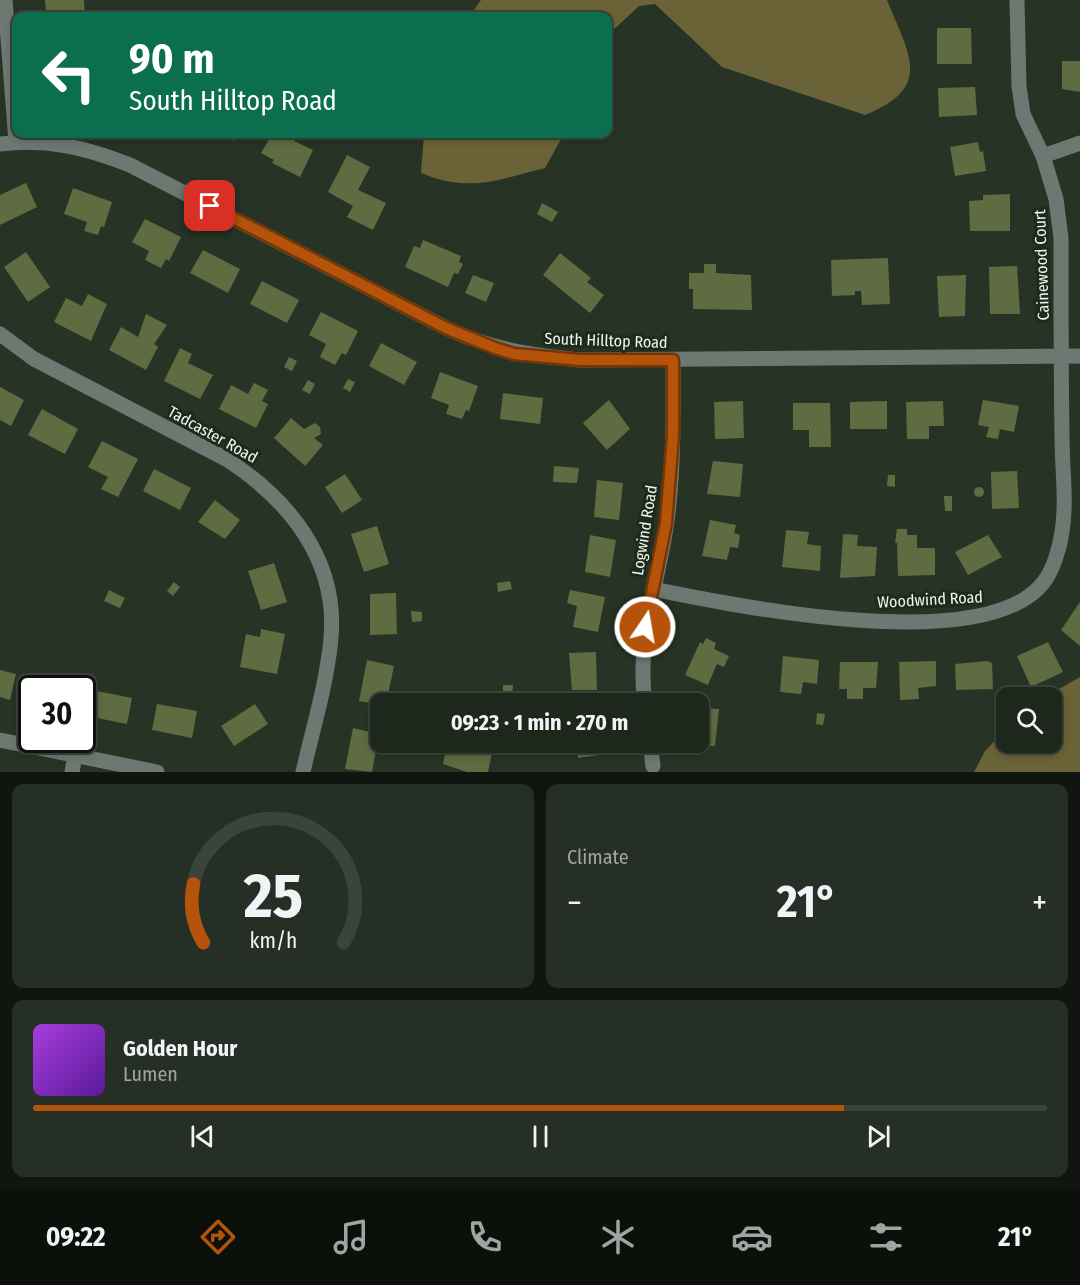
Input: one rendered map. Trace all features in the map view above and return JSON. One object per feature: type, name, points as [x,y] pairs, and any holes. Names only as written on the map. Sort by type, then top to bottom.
[{"type":"street","points":[[5,0],[12,90]]},
{"type":"street","name":"Cainewood Court","points":[[1017,0],[1023,114],[1043,156],[1056,199],[1061,238],[1061,356]]},
{"type":"street","points":[[16,138],[16,142]]},
{"type":"street","name":"South Hilltop Road","points":[[0,144],[16,142],[66,144],[95,151],[130,165],[446,328],[514,354],[580,360],[1080,356]]},
{"type":"street","points":[[1043,156],[1080,143]]},
{"type":"street","name":"Tadcaster Road","points":[[0,334],[34,359],[226,459],[262,484],[297,520],[313,548],[324,579],[331,635],[328,664],[303,772]]},
{"type":"street","name":"Woodwind Road","points":[[653,589],[760,610],[857,620],[975,618],[1004,611],[1024,600],[1044,582],[1062,532],[1061,356]]},
{"type":"street","name":"Logwind Road","points":[[644,693],[642,653],[666,523],[671,482],[673,360]]},
{"type":"street","points":[[0,740],[157,772]]},
{"type":"street","points":[[651,753],[653,766]]},
{"type":"street","points":[[72,772],[75,755]]},
{"type":"shaded area","points":[[481,0],[887,0],[903,37],[910,68],[908,81],[901,93],[887,104],[865,115],[722,67],[655,4],[639,6],[612,31],[612,12],[473,12]]},
{"type":"shaded area","points":[[424,138],[562,138],[545,168],[498,180],[454,182],[421,173]]},
{"type":"shaded area","points":[[1080,677],[1080,772],[974,772],[985,751],[996,739],[996,753],[1062,753],[1062,687]]},
{"type":"building","points":[[45,0],[84,0],[85,12],[46,11]]},
{"type":"building","points":[[937,28],[971,28],[972,64],[937,64]]},
{"type":"building","points":[[1062,61],[1080,61],[1080,92],[1062,89]]},
{"type":"building","points":[[975,87],[977,115],[939,117],[938,88]]},
{"type":"building","points":[[270,138],[296,138],[294,141],[313,150],[300,177],[272,163],[274,160],[261,153]]},
{"type":"building","points":[[978,142],[980,152],[983,151],[986,171],[955,176],[950,147]]},
{"type":"building","points":[[347,155],[370,167],[358,190],[386,203],[373,230],[347,217],[353,206],[328,192]]},
{"type":"building","points":[[26,183],[37,207],[0,225],[0,195]]},
{"type":"building","points":[[73,188],[112,202],[104,227],[101,226],[98,235],[84,231],[87,222],[64,214]]},
{"type":"building","points":[[1010,194],[1010,231],[970,231],[969,201],[983,200],[983,195]]},
{"type":"building","points":[[542,203],[558,212],[552,222],[537,214]]},
{"type":"building","points":[[145,219],[181,237],[169,261],[166,259],[161,268],[145,260],[149,251],[132,242]]},
{"type":"building","points":[[423,240],[461,256],[459,262],[463,264],[458,274],[454,273],[448,287],[405,267],[414,246],[420,248]]},
{"type":"building","points":[[203,250],[240,269],[228,293],[190,273]]},
{"type":"building","points":[[26,252],[50,287],[28,302],[4,267]]},
{"type":"building","points":[[560,253],[591,278],[587,282],[604,295],[590,313],[543,275]]},
{"type":"building","points":[[888,258],[890,304],[862,305],[861,291],[855,291],[855,295],[832,296],[831,260]]},
{"type":"building","points":[[704,264],[716,264],[716,273],[751,275],[752,310],[693,309],[693,289],[689,289],[689,273],[704,273]]},
{"type":"building","points":[[1017,266],[1020,314],[990,314],[989,267]]},
{"type":"building","points":[[473,275],[494,283],[486,302],[465,293]]},
{"type":"building","points":[[966,275],[965,316],[939,317],[937,276]]},
{"type":"building","points":[[262,281],[299,300],[287,323],[250,304]]},
{"type":"building","points":[[88,294],[107,304],[91,341],[54,322],[66,298],[82,306]]},
{"type":"building","points":[[321,312],[358,331],[346,355],[342,353],[335,365],[320,357],[326,344],[309,335]]},
{"type":"building","points":[[146,314],[167,325],[154,344],[158,347],[146,370],[109,350],[121,327],[138,337]]},
{"type":"building","points":[[381,343],[417,362],[404,385],[369,366]]},
{"type":"building","points":[[180,348],[192,354],[188,363],[213,375],[200,399],[164,381]]},
{"type":"building","points":[[289,357],[297,361],[292,371],[284,367]]},
{"type":"building","points":[[440,372],[478,386],[469,411],[466,410],[462,419],[446,414],[449,405],[431,398]]},
{"type":"building","points":[[348,379],[355,382],[350,392],[343,388]]},
{"type":"building","points":[[308,380],[315,384],[310,394],[302,390]]},
{"type":"building","points":[[254,383],[268,390],[262,401],[268,404],[256,428],[219,409],[231,385],[248,394]]},
{"type":"building","points":[[0,387],[24,400],[11,426],[0,420]]},
{"type":"building","points":[[503,393],[543,398],[540,424],[500,419]]},
{"type":"building","points":[[609,400],[630,429],[607,450],[583,423]]},
{"type":"building","points":[[983,400],[1019,406],[1014,432],[1000,429],[998,439],[986,437],[989,427],[978,425]]},
{"type":"building","points":[[743,401],[744,438],[715,439],[714,402]]},
{"type":"building","points":[[887,401],[887,429],[850,429],[850,402]]},
{"type":"building","points":[[943,401],[944,426],[929,426],[929,439],[907,439],[906,402]]},
{"type":"building","points":[[793,403],[830,403],[831,447],[809,447],[809,430],[793,430]]},
{"type":"building","points":[[42,409],[78,429],[65,454],[28,435]]},
{"type":"building","points":[[291,418],[304,429],[315,423],[320,427],[321,434],[314,438],[323,445],[305,466],[274,438]]},
{"type":"building","points":[[102,441],[138,459],[118,497],[101,489],[108,477],[88,467]]},
{"type":"building","points":[[713,461],[743,464],[740,497],[707,494]]},
{"type":"building","points":[[554,466],[579,468],[577,483],[553,482]]},
{"type":"building","points":[[154,469],[191,488],[180,510],[143,491]]},
{"type":"building","points":[[1017,471],[1019,508],[992,509],[991,472]]},
{"type":"building","points":[[345,474],[362,500],[342,513],[325,487]]},
{"type":"building","points":[[888,475],[895,475],[895,487],[887,486]]},
{"type":"building","points":[[597,480],[623,483],[619,520],[594,517]]},
{"type":"building","points":[[979,487],[984,492],[979,497],[974,492]]},
{"type":"building","points":[[944,496],[952,496],[952,511],[945,511]]},
{"type":"building","points":[[215,500],[240,520],[225,539],[198,522]]},
{"type":"building","points":[[710,520],[736,525],[734,533],[740,535],[738,548],[730,547],[727,560],[702,556]]},
{"type":"building","points":[[377,526],[389,564],[364,572],[351,534]]},
{"type":"building","points":[[897,529],[907,529],[907,535],[917,535],[917,548],[935,548],[935,575],[898,576],[897,543],[895,543]]},
{"type":"building","points":[[786,530],[809,532],[807,544],[821,546],[820,571],[782,567]]},
{"type":"building","points":[[843,534],[858,535],[857,546],[877,547],[875,576],[840,578]]},
{"type":"building","points":[[590,535],[616,540],[610,577],[585,572]]},
{"type":"building","points":[[988,535],[1002,557],[968,575],[955,552]]},
{"type":"building","points":[[274,563],[287,602],[261,610],[248,571]]},
{"type":"building","points":[[510,581],[512,589],[498,592],[497,583]]},
{"type":"building","points":[[174,582],[180,587],[173,596],[167,591]]},
{"type":"building","points":[[109,590],[125,598],[120,608],[104,601]]},
{"type":"building","points":[[570,590],[605,597],[598,632],[573,627],[577,606],[567,603]]},
{"type":"building","points":[[396,593],[397,634],[370,635],[370,594]]},
{"type":"building","points":[[1080,602],[1080,646],[1061,630]]},
{"type":"building","points":[[411,611],[422,612],[422,621],[412,622]]},
{"type":"building","points":[[261,629],[285,634],[277,674],[240,667],[246,634],[260,637]]},
{"type":"building","points":[[706,638],[716,643],[714,649],[729,656],[724,667],[717,664],[708,685],[685,675],[700,642],[703,644]]},
{"type":"building","points":[[1048,642],[1063,672],[1031,687],[1017,656]]},
{"type":"building","points":[[596,652],[597,690],[572,690],[569,653]]},
{"type":"building","points":[[783,656],[819,660],[817,684],[803,682],[801,694],[780,692]]},
{"type":"building","points":[[367,660],[394,666],[388,693],[370,693],[370,703],[359,701]]},
{"type":"building","points":[[936,661],[936,686],[918,688],[919,699],[900,700],[899,662]]},
{"type":"building","points":[[987,661],[992,663],[993,689],[956,690],[955,664]]},
{"type":"building","points":[[840,662],[878,662],[876,688],[863,688],[863,699],[847,699],[847,689],[839,689]]},
{"type":"building","points":[[0,670],[16,674],[10,700],[0,697]]},
{"type":"building","points":[[503,685],[513,685],[512,693],[503,693]]},
{"type":"building","points":[[96,691],[132,698],[127,724],[96,718]]},
{"type":"building","points":[[157,704],[197,711],[192,738],[152,730]]},
{"type":"building","points":[[255,704],[268,724],[234,746],[221,726]]},
{"type":"building","points":[[709,708],[719,709],[715,746],[709,746]]},
{"type":"building","points":[[817,713],[825,714],[823,725],[816,724]]},
{"type":"building","points":[[353,728],[370,732],[370,753],[376,753],[372,772],[345,769]]},
{"type":"building","points":[[445,753],[492,753],[488,772],[467,772],[443,764]]},
{"type":"building","points":[[577,753],[606,754],[578,758]]},
{"type":"route","points":[[210,206],[473,341],[514,354],[539,357],[580,360],[673,360],[671,482],[666,523],[645,627]]}]
